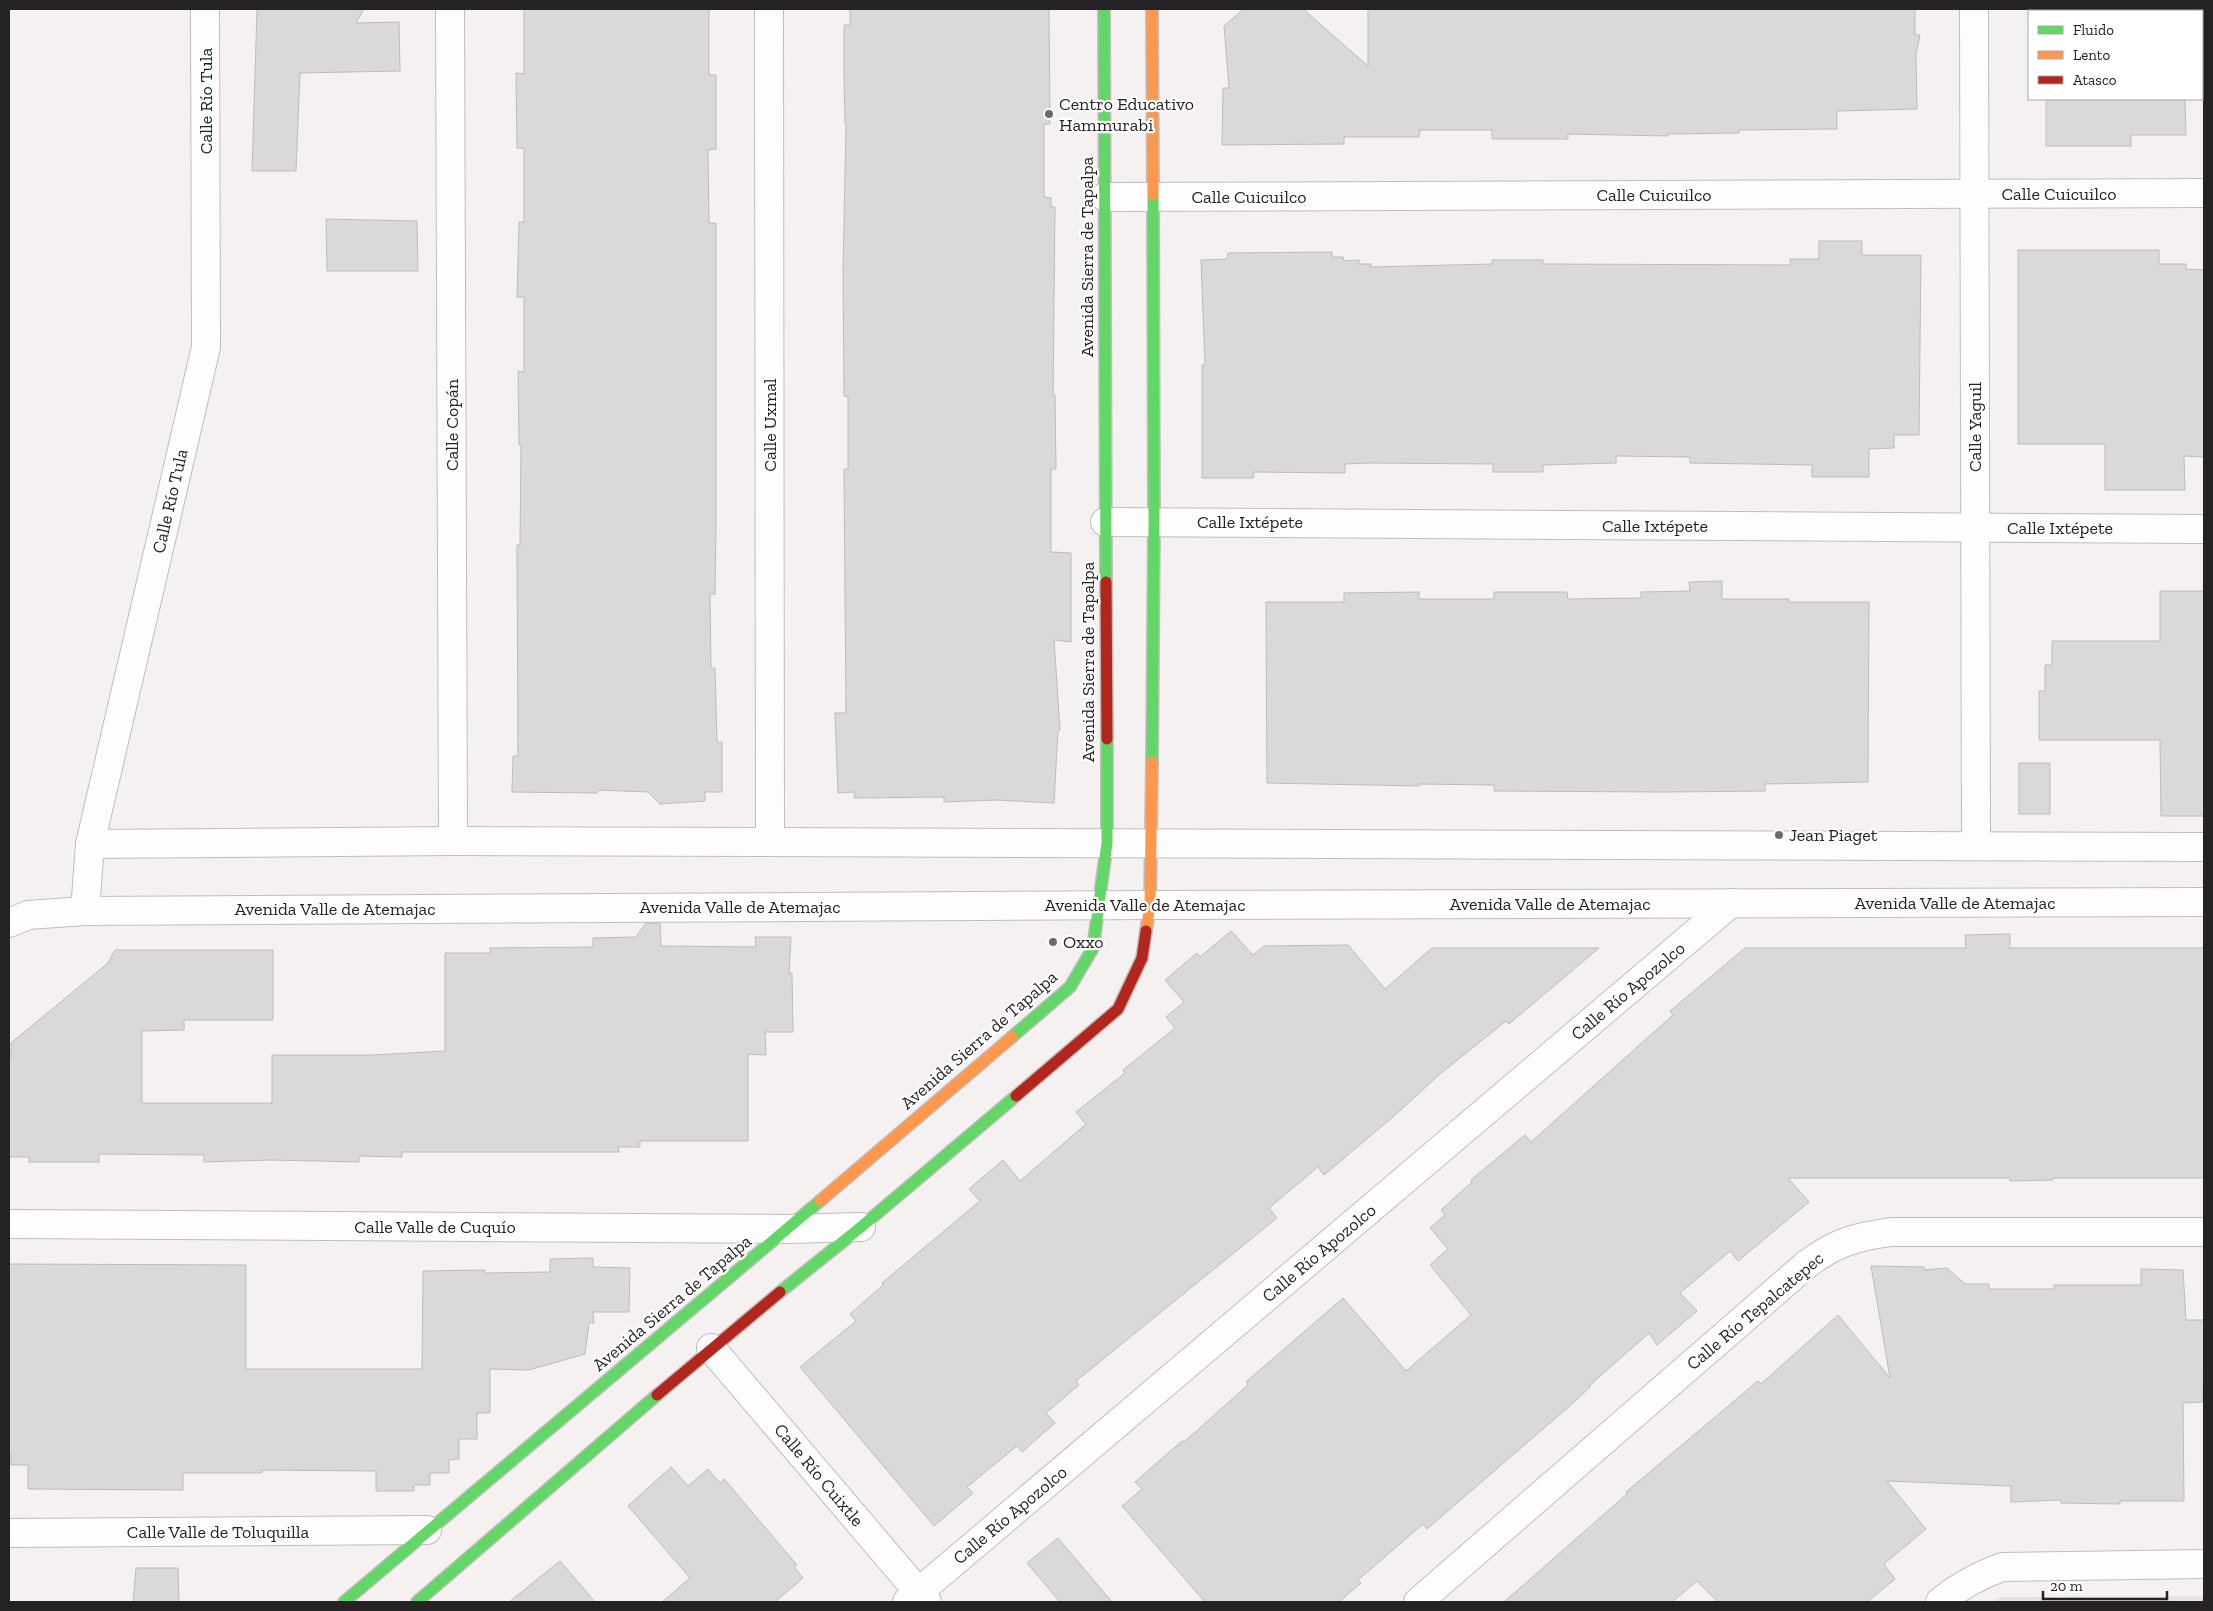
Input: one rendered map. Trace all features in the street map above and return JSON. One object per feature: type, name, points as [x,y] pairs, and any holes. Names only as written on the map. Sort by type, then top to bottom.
[{"type":"street","name":"Calle Río Tula","points":[[85,911],[90,844],[206,347],[205,9]]},
{"type":"street","name":"Calle Copán","points":[[450,9],[453,841]]},
{"type":"street","name":"Calle Uxmal","points":[[769,9],[770,842]]},
{"type":"street","name":"Avenida Sierra de Tapalpa","points":[[344,1602],[427,1530],[787,1229],[1070,986],[1093,948],[1107,843],[1104,9]]},
{"type":"street","points":[[417,1602],[711,1348],[861,1227],[1118,1009],[1142,958],[1150,905],[1151,843],[1154,522],[1152,9]]},
{"type":"street","name":"Calle Yaguil","points":[[1974,9],[1976,846]]},
{"type":"street","name":"Calle Cuicuilco","points":[[1104,197],[2204,194]]},
{"type":"street","name":"Calle Ixtépete","points":[[1105,522],[2204,529]]},
{"type":"street","points":[[90,844],[453,841],[2204,847]]},
{"type":"street","name":"Avenida Valle de Atemajac","points":[[85,911],[1100,905],[2204,902]]},
{"type":"street","name":"Calle Río Apozolco","points":[[918,1599],[1731,904]]},
{"type":"street","points":[[9,923],[28,915],[85,911]]},
{"type":"street","name":"Calle Valle de Cuquío","points":[[9,1224],[787,1229],[861,1227]]},
{"type":"street","name":"Calle Río Tepalcatepec","points":[[1418,1602],[1807,1264],[1824,1251],[1844,1241],[1891,1232],[2204,1232]]},
{"type":"street","name":"Calle Río Cuixtle","points":[[711,1348],[918,1599]]},
{"type":"street","name":"Calle Valle de Toluquilla","points":[[9,1533],[427,1530]]},
{"type":"street","points":[[1940,1602],[1961,1586],[1982,1574],[2002,1568],[2204,1564]]},
{"type":"shaded area","points":[[2204,1596],[2204,1602],[1993,1602],[1999,1597]]},
{"type":"building","points":[[257,9],[364,9],[356,23],[399,22],[400,71],[300,73],[296,171],[252,171]]},
{"type":"building","points":[[524,9],[709,9],[709,75],[716,75],[716,149],[708,150],[709,223],[716,223],[716,520],[715,594],[710,594],[711,668],[715,668],[717,742],[722,742],[722,792],[705,792],[705,801],[660,804],[648,792],[598,790],[597,793],[512,792],[513,756],[518,756],[517,545],[520,545],[521,445],[519,445],[518,371],[524,372],[524,297],[517,297],[519,222],[524,222],[524,148],[517,148],[516,73],[524,74]]},
{"type":"building","points":[[850,9],[1049,9],[1050,124],[1044,124],[1044,197],[1051,198],[1051,207],[1055,207],[1053,395],[1055,395],[1056,469],[1051,469],[1051,552],[1071,553],[1071,642],[1054,640],[1060,730],[1058,731],[1054,803],[996,800],[944,802],[944,797],[854,798],[855,792],[838,793],[835,713],[846,713],[844,469],[848,469],[848,397],[844,396],[843,271],[846,124],[844,25],[850,25]]},
{"type":"building","points":[[1244,9],[1303,9],[1368,66],[1368,9],[1915,9],[1915,35],[1920,35],[1916,54],[1917,109],[1837,111],[1837,129],[1739,130],[1739,133],[1668,134],[1668,136],[1568,134],[1568,139],[1492,139],[1492,130],[1420,130],[1419,137],[1344,137],[1344,144],[1222,145],[1223,88],[1229,88],[1224,26]]},
{"type":"building","points":[[2046,100],[2185,100],[2186,135],[2131,135],[2131,146],[2046,146]]},
{"type":"building","points":[[326,219],[417,221],[418,271],[327,271]]},
{"type":"building","points":[[1819,241],[1862,241],[1862,255],[1921,255],[1919,435],[1894,435],[1894,448],[1869,449],[1869,477],[1812,477],[1812,465],[1690,463],[1690,457],[1616,456],[1616,463],[1543,465],[1543,472],[1493,472],[1493,464],[1370,463],[1345,464],[1345,473],[1254,472],[1253,478],[1202,478],[1202,365],[1205,365],[1201,260],[1227,259],[1228,253],[1332,252],[1332,257],[1343,257],[1344,261],[1359,260],[1359,264],[1371,264],[1370,267],[1492,264],[1492,260],[1543,260],[1543,264],[1790,265],[1790,259],[1819,259]]},
{"type":"building","points":[[2018,250],[2159,250],[2159,264],[2186,264],[2186,269],[2204,270],[2204,457],[2184,456],[2185,490],[2105,490],[2105,444],[2018,444]]},
{"type":"building","points":[[1722,581],[1722,599],[1789,599],[1789,602],[1869,602],[1868,782],[1765,784],[1765,791],[1666,792],[1494,791],[1494,785],[1419,784],[1419,786],[1267,783],[1266,602],[1344,602],[1344,593],[1419,592],[1419,599],[1494,599],[1494,592],[1567,592],[1568,599],[1641,598],[1641,592],[1690,591],[1689,582]]},
{"type":"building","points":[[2160,591],[2204,591],[2204,816],[2161,816],[2160,740],[2039,740],[2039,691],[2045,691],[2045,665],[2052,665],[2052,641],[2160,641]]},
{"type":"building","points":[[2019,763],[2050,763],[2050,814],[2019,814]]},
{"type":"building","points":[[646,923],[660,923],[661,946],[756,947],[755,937],[791,937],[789,973],[792,973],[793,1032],[765,1032],[766,1055],[748,1054],[748,1141],[640,1141],[640,1147],[618,1147],[619,1152],[402,1152],[402,1157],[359,1156],[359,1162],[271,1160],[204,1162],[204,1155],[99,1154],[99,1162],[29,1162],[29,1157],[9,1157],[9,1057],[11,1057],[11,1043],[108,963],[115,950],[273,950],[273,1020],[184,1020],[184,1030],[142,1031],[142,1103],[272,1103],[272,1055],[373,1055],[445,1051],[445,953],[490,953],[490,948],[593,947],[593,938],[636,937]]},
{"type":"building","points":[[1231,931],[1253,955],[1264,946],[1348,945],[1385,989],[1432,948],[1599,948],[1509,1024],[1506,1021],[1440,1074],[1324,1175],[1318,1167],[1269,1208],[1277,1218],[1076,1381],[1079,1385],[1046,1413],[1055,1423],[1022,1452],[1017,1446],[967,1487],[973,1493],[934,1526],[800,1367],[856,1321],[850,1314],[883,1285],[882,1283],[980,1201],[969,1189],[1003,1160],[1020,1181],[1086,1124],[1076,1112],[1125,1073],[1123,1070],[1175,1028],[1166,1017],[1184,1002],[1165,980],[1197,953],[1200,957]]},
{"type":"building","points":[[2010,934],[2010,948],[2204,948],[2204,1178],[2053,1178],[2053,1180],[2010,1181],[2010,1178],[1788,1178],[1809,1202],[1738,1261],[1730,1251],[1680,1293],[1697,1311],[1657,1345],[1649,1333],[1590,1385],[1572,1404],[1427,1529],[1423,1524],[1358,1580],[1361,1583],[1339,1602],[1205,1602],[1122,1506],[1142,1489],[1135,1482],[1182,1441],[1184,1442],[1248,1385],[1246,1382],[1343,1298],[1406,1371],[1471,1315],[1430,1265],[1448,1249],[1430,1228],[1445,1215],[1441,1210],[1472,1182],[1471,1180],[1525,1135],[1531,1142],[1673,1015],[1670,1011],[1745,948],[1966,948],[1965,935]]},
{"type":"building","points":[[593,1258],[593,1267],[630,1268],[629,1312],[593,1312],[594,1323],[589,1323],[585,1354],[529,1370],[490,1369],[490,1413],[477,1413],[477,1439],[459,1439],[459,1459],[449,1460],[449,1473],[430,1473],[430,1485],[414,1485],[414,1491],[376,1491],[376,1471],[262,1470],[262,1473],[183,1473],[183,1490],[28,1489],[28,1465],[11,1465],[11,1454],[9,1454],[9,1264],[246,1265],[246,1369],[422,1369],[423,1271],[485,1270],[485,1273],[550,1272],[550,1259]]},
{"type":"building","points":[[1871,1266],[1924,1267],[1924,1270],[1947,1268],[1965,1284],[1989,1284],[1989,1289],[2054,1289],[2054,1285],[2141,1285],[2141,1269],[2183,1270],[2186,1320],[2204,1320],[2203,1402],[2183,1403],[2184,1501],[2120,1501],[2120,1504],[2061,1503],[2061,1500],[2011,1502],[2011,1486],[1887,1481],[1926,1529],[1884,1564],[1895,1579],[1867,1602],[1718,1602],[1697,1581],[1672,1602],[1504,1602],[1627,1494],[1626,1492],[1758,1381],[1761,1384],[1838,1315],[1890,1378]]},
{"type":"building","points":[[671,1467],[688,1486],[708,1469],[720,1483],[724,1479],[797,1565],[794,1567],[803,1578],[775,1602],[662,1602],[690,1578],[628,1506]]},
{"type":"building","points":[[1058,1538],[1112,1602],[1060,1602],[1027,1563]]},
{"type":"building","points":[[560,1561],[595,1602],[509,1602]]},
{"type":"building","points":[[136,1568],[178,1568],[179,1602],[133,1602]]},
{"type":"traffic: fast","points":[[1104,9],[1106,582]]},
{"type":"traffic: fast","points":[[1152,762],[1154,522],[1153,195]]},
{"type":"traffic: fast","points":[[1012,1037],[1070,987],[1093,948],[1107,843],[1107,739]]},
{"type":"traffic: fast","points":[[780,1292],[861,1227],[1016,1096]]},
{"type":"traffic: fast","points":[[344,1602],[820,1201]]},
{"type":"traffic: fast","points":[[417,1602],[657,1395]]},
{"type":"traffic: slow","points":[[1152,9],[1153,195]]},
{"type":"traffic: slow","points":[[1146,931],[1150,905],[1152,762]]},
{"type":"traffic: slow","points":[[820,1201],[1012,1037]]},
{"type":"traffic: jam","points":[[1106,582],[1107,739]]},
{"type":"traffic: jam","points":[[1016,1096],[1118,1009],[1142,958],[1146,931]]},
{"type":"traffic: jam","points":[[657,1395],[780,1292]]},
{"type":"place","name":"Centro Educativo Hammurabi","points":[[1049,114]]},
{"type":"place","name":"Jean Piaget","points":[[1779,835]]},
{"type":"place","name":"Oxxo","points":[[1053,942]]}]
